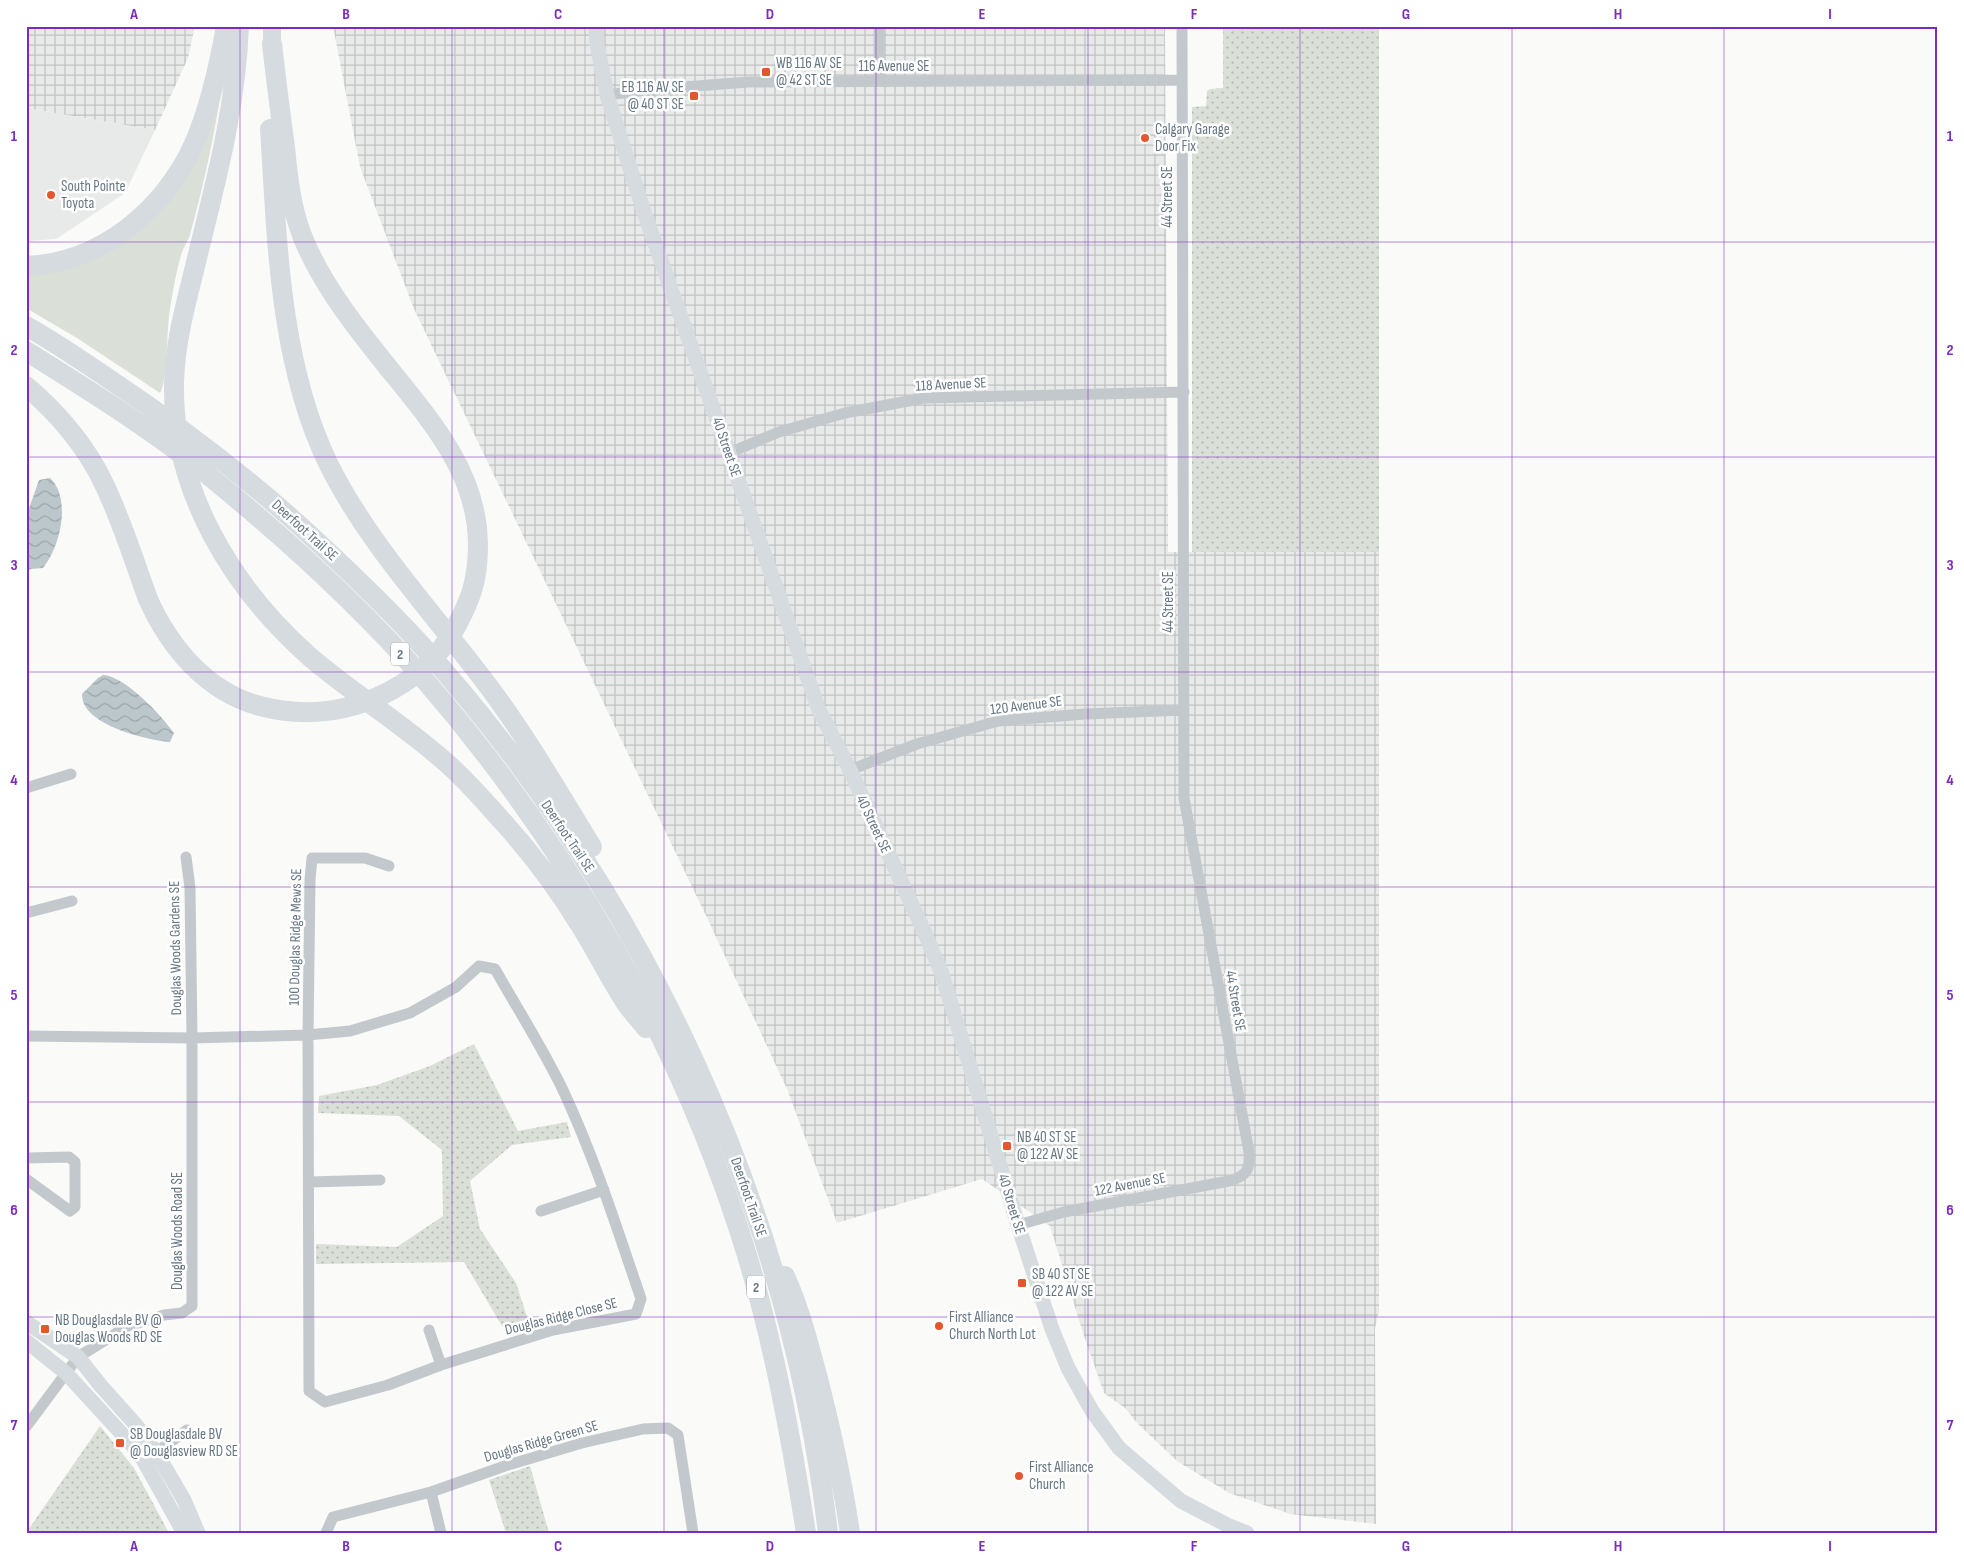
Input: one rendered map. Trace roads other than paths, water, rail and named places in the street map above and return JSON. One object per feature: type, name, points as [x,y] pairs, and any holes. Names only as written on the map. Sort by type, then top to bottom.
[{"type":"highway","points":[[26,266],[66,259],[102,245],[132,225],[171,184],[194,143],[204,114],[226,26]]},
{"type":"highway","points":[[239,26],[238,66],[224,152],[179,326],[174,382],[180,440],[186,469],[208,528],[238,578],[270,618],[311,658],[384,712],[444,760],[507,827],[569,908],[626,1003],[667,1053]]},
{"type":"highway","points":[[26,386],[68,428],[104,483],[156,616],[174,646],[190,664],[227,693],[258,706],[303,713],[338,711],[376,698],[407,681],[433,659],[453,635],[474,586],[478,533],[476,514],[465,480],[440,435],[338,303],[302,236],[291,200],[272,35]]},
{"type":"highway","points":[[272,35],[268,103],[282,285],[294,358],[307,409],[319,440],[336,477],[371,536],[488,686],[532,748],[620,894],[656,982]]},
{"type":"highway","name":"Deerfoot Trail SE","points":[[26,326],[148,404],[215,454],[281,508],[372,593],[423,648],[469,701],[539,792],[608,896],[678,1024],[707,1088],[746,1189],[776,1279],[808,1407],[819,1464],[828,1533]]},
{"type":"highway","name":"Deerfoot Trail SE","points":[[26,351],[135,422],[202,470],[301,555],[416,671],[488,758],[557,855],[634,985],[667,1053],[710,1152],[748,1260],[771,1343],[792,1439],[806,1533]]},
{"type":"highway","points":[[746,1189],[798,1305],[841,1475],[850,1533]]},
{"type":"street","name":"40 Street SE","points":[[589,26],[597,44]]},
{"type":"street","name":"40 Street SE","points":[[596,26],[597,44],[608,96],[645,213],[819,710],[850,770],[942,974],[1018,1224],[1052,1329],[1068,1368],[1092,1411],[1119,1448],[1181,1501],[1227,1525],[1247,1533]]},
{"type":"street","points":[[879,26],[879,81]]},
{"type":"street","name":"44 Street SE","points":[[1182,26],[1184,798],[1249,1152],[1247,1172]]},
{"type":"street","name":"116 Avenue SE","points":[[608,96],[646,90],[748,82],[1182,80]]},
{"type":"street","name":"118 Avenue SE","points":[[729,453],[779,432],[845,413],[924,398],[1184,392]]},
{"type":"street","name":"120 Avenue SE","points":[[850,770],[917,744],[998,721],[1085,714],[1183,710]]},
{"type":"street","points":[[26,788],[72,774]]},
{"type":"street","name":"Douglas Woods Gardens SE","points":[[186,857],[190,888],[192,1038]]},
{"type":"street","name":"100 Douglas Ridge Mews SE","points":[[308,1035],[310,880],[312,858],[365,858],[389,866]]},
{"type":"street","points":[[26,913],[72,901]]},
{"type":"street","name":"Douglas Ridge Close SE","points":[[26,1036],[192,1038],[308,1035],[350,1031],[410,1013],[456,987],[479,966],[494,969],[561,1086],[580,1128],[604,1190],[641,1299],[636,1314],[553,1330],[441,1365],[388,1385],[325,1402],[309,1391],[308,1035]]},
{"type":"street","name":"Douglas Woods Road SE","points":[[26,1427],[78,1357],[128,1326],[164,1314],[182,1313],[192,1306],[192,1038]]},
{"type":"street","points":[[26,1158],[69,1157],[75,1162],[75,1207],[70,1212],[26,1179]]},
{"type":"street","name":"122 Avenue SE","points":[[1018,1224],[1064,1212],[1229,1181],[1239,1178],[1247,1172]]},
{"type":"street","points":[[309,1182],[380,1180]]},
{"type":"street","points":[[541,1211],[604,1190]]},
{"type":"street","points":[[26,1322],[78,1357],[136,1425],[184,1533]]},
{"type":"street","points":[[429,1330],[441,1365]]},
{"type":"street","points":[[26,1342],[66,1373],[103,1412],[150,1456],[184,1500],[198,1533]]},
{"type":"street","name":"Douglas Ridge Green SE","points":[[326,1533],[333,1517],[431,1492],[564,1448],[643,1429],[668,1428],[678,1435],[693,1533]]},
{"type":"street","points":[[150,1456],[187,1430]]},
{"type":"street","points":[[431,1492],[441,1533]]},
{"type":"water","points":[[50,478],[57,487],[61,498],[61,523],[58,536],[49,559],[43,568],[31,569],[26,572],[26,517],[39,480]]},
{"type":"water","points":[[103,675],[112,677],[132,689],[161,716],[174,733],[170,742],[146,738],[117,729],[92,714],[85,705],[82,694]]},
{"type":"place","name":"WB 116 AV SE @ 42 ST SE","points":[[766,72]]},
{"type":"place","name":"EB 116 AV SE @ 40 ST SE","points":[[694,96]]},
{"type":"place","name":"Calgary Garage Door Fix","points":[[1145,138]]},
{"type":"place","name":"South Pointe Toyota","points":[[51,195]]},
{"type":"place","name":"NB 40 ST SE @ 122 AV SE","points":[[1007,1146]]},
{"type":"place","name":"SB 40 ST SE @ 122 AV SE","points":[[1022,1283]]},
{"type":"place","name":"First Alliance Church North Lot","points":[[939,1326]]},
{"type":"place","name":"NB Douglasdale BV @ Douglas Woods RD SE","points":[[45,1329]]},
{"type":"place","name":"SB Douglasdale BV @ Douglasview RD SE","points":[[120,1443]]},
{"type":"place","name":"First Alliance Church","points":[[1019,1476]]}]
